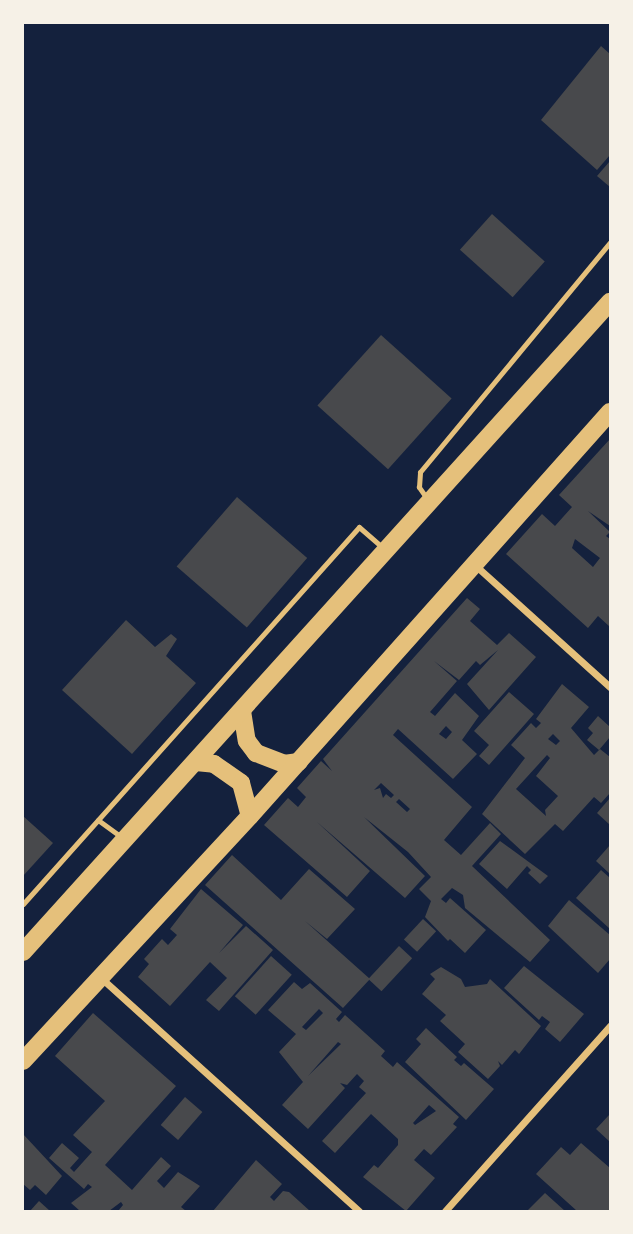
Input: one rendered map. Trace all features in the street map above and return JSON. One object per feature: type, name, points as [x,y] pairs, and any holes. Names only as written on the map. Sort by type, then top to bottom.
[{"type":"main road","points":[[23,952],[610,302]]},
{"type":"main road","points":[[23,1061],[299,762],[610,412]]},
{"type":"main road","points":[[242,711],[247,741],[256,752],[284,764],[299,762]]},
{"type":"main road","points":[[197,762],[229,772],[241,783],[250,816]]},
{"type":"street","points":[[475,565],[610,687]]},
{"type":"street","points":[[99,977],[359,1211]]},
{"type":"street","points":[[444,1211],[610,1026]]},
{"type":"lane","points":[[430,503],[419,487],[420,472],[610,242]]},
{"type":"lane","points":[[23,904],[359,527],[387,551]]},
{"type":"lane","points":[[98,820],[126,840]]},
{"type":"building","points":[[601,46],[610,54],[610,155],[597,170],[541,120]]},
{"type":"building","points":[[610,161],[610,187],[597,176]]},
{"type":"building","points":[[492,214],[545,262],[513,297],[460,250]]},
{"type":"building","points":[[381,335],[452,399],[388,469],[317,406]]},
{"type":"building","points":[[610,439],[610,526],[588,511],[610,532],[606,536],[610,539],[610,627],[598,616],[588,628],[506,554],[542,514],[555,526],[572,507],[559,495]],"holes":[[[575,539],[600,558],[593,567],[572,548]]]},
{"type":"building","points":[[237,497],[307,558],[247,627],[177,566]]},
{"type":"building","points":[[467,598],[480,609],[470,621],[497,645],[509,633],[536,657],[489,710],[467,684],[498,650],[480,665],[476,661],[459,680],[434,661],[457,681],[430,712],[435,716],[455,693],[479,716],[462,740],[477,754],[453,779],[398,729],[393,735],[472,807],[444,840],[461,855],[490,823],[501,834],[472,866],[550,940],[530,962],[465,908],[463,895],[452,888],[441,899],[446,903],[450,898],[486,930],[465,953],[450,939],[448,941],[425,917],[431,901],[419,889],[431,877],[408,852],[364,817],[425,876],[405,898],[317,822],[370,871],[347,897],[264,825],[288,798],[298,807],[306,797],[297,788],[321,761],[332,771],[323,759]],"holes":[[[446,726],[452,732],[446,739],[439,734]],[[381,783],[394,795],[391,798],[386,794],[383,798],[380,788],[374,790]],[[399,799],[410,809],[407,812],[396,802]]]},
{"type":"building","points":[[126,620],[155,647],[171,634],[177,639],[166,656],[196,683],[132,754],[62,690]]},
{"type":"building","points":[[562,684],[589,707],[571,728],[594,755],[600,749],[610,757],[610,793],[601,803],[594,797],[563,831],[555,824],[525,854],[482,814],[525,758],[511,745],[531,723],[536,728],[541,723],[536,719]],"holes":[[[553,734],[560,741],[556,745],[548,739]],[[547,755],[550,758],[536,776],[558,796],[545,810],[546,816],[516,789]]]},
{"type":"building","points":[[509,692],[534,714],[489,765],[479,756],[489,745],[474,731]]},
{"type":"building","points":[[598,716],[610,727],[610,737],[599,750],[587,740],[593,733],[588,728]]},
{"type":"building","points":[[610,798],[610,825],[597,813]]},
{"type":"building","points":[[23,816],[53,843],[23,876]]},
{"type":"building","points":[[500,841],[548,876],[540,884],[528,873],[531,870],[527,866],[507,889],[479,864]]},
{"type":"building","points":[[610,845],[610,874],[596,861]]},
{"type":"building","points":[[232,855],[281,900],[309,869],[355,909],[327,939],[305,921],[370,979],[343,1008],[205,885]]},
{"type":"building","points":[[601,870],[610,878],[610,929],[576,898]]},
{"type":"building","points":[[201,889],[243,925],[219,953],[246,926],[273,950],[219,1011],[206,1000],[227,978],[210,962],[170,1006],[138,977],[149,964],[144,959],[162,939],[168,945],[177,935],[170,929]]},
{"type":"building","points":[[569,900],[610,935],[610,959],[598,973],[548,926]]},
{"type":"building","points":[[423,919],[436,931],[417,952],[404,939]]},
{"type":"building","points":[[399,946],[412,958],[381,991],[368,979]]},
{"type":"building","points":[[271,956],[292,975],[256,1015],[235,996]]},
{"type":"building","points":[[524,966],[584,1014],[560,1042],[545,1029],[550,1022],[542,1016],[539,1020],[504,988]]},
{"type":"building","points":[[441,967],[461,979],[465,987],[487,984],[490,979],[541,1026],[519,1054],[515,1050],[502,1065],[498,1061],[500,1066],[488,1079],[458,1052],[465,1044],[440,1021],[446,1015],[422,994],[435,979],[430,974]]},
{"type":"building","points":[[294,982],[302,989],[310,983],[342,1012],[336,1019],[339,1022],[345,1015],[385,1051],[381,1056],[393,1067],[397,1062],[459,1117],[453,1124],[457,1127],[431,1155],[424,1149],[414,1160],[435,1178],[406,1211],[363,1177],[374,1165],[378,1168],[398,1145],[398,1139],[371,1114],[335,1153],[322,1141],[366,1093],[359,1087],[364,1081],[357,1074],[347,1085],[340,1083],[345,1088],[308,1129],[282,1105],[303,1082],[279,1052],[296,1034],[268,1010]],"holes":[[[319,1009],[323,1013],[306,1030],[302,1027]],[[338,1042],[341,1044],[308,1076]],[[429,1105],[436,1111],[415,1125],[413,1123]]]},
{"type":"building","points":[[93,1013],[176,1086],[105,1165],[132,1190],[161,1157],[171,1166],[157,1181],[164,1188],[178,1172],[200,1186],[181,1207],[186,1211],[118,1211],[123,1205],[121,1202],[109,1211],[80,1211],[71,1203],[92,1187],[88,1184],[84,1189],[49,1158],[62,1143],[79,1158],[70,1168],[74,1172],[92,1152],[73,1135],[105,1101],[55,1056]]},
{"type":"building","points":[[426,1028],[457,1057],[454,1060],[461,1066],[464,1063],[494,1089],[466,1120],[405,1062],[421,1044],[416,1039]]},
{"type":"building","points":[[185,1097],[202,1112],[178,1140],[161,1125]]},
{"type":"building","points":[[610,1114],[610,1142],[596,1129]]},
{"type":"building","points":[[23,1134],[62,1176],[46,1195],[35,1185],[30,1190],[23,1184]]},
{"type":"building","points":[[581,1143],[610,1168],[610,1211],[577,1211],[536,1174],[561,1147],[570,1155]]},
{"type":"building","points":[[256,1160],[282,1184],[270,1197],[274,1201],[283,1191],[289,1192],[310,1211],[213,1211]]},
{"type":"building","points":[[545,1193],[565,1211],[527,1211]]},
{"type":"building","points":[[39,1201],[50,1211],[30,1211]]}]
